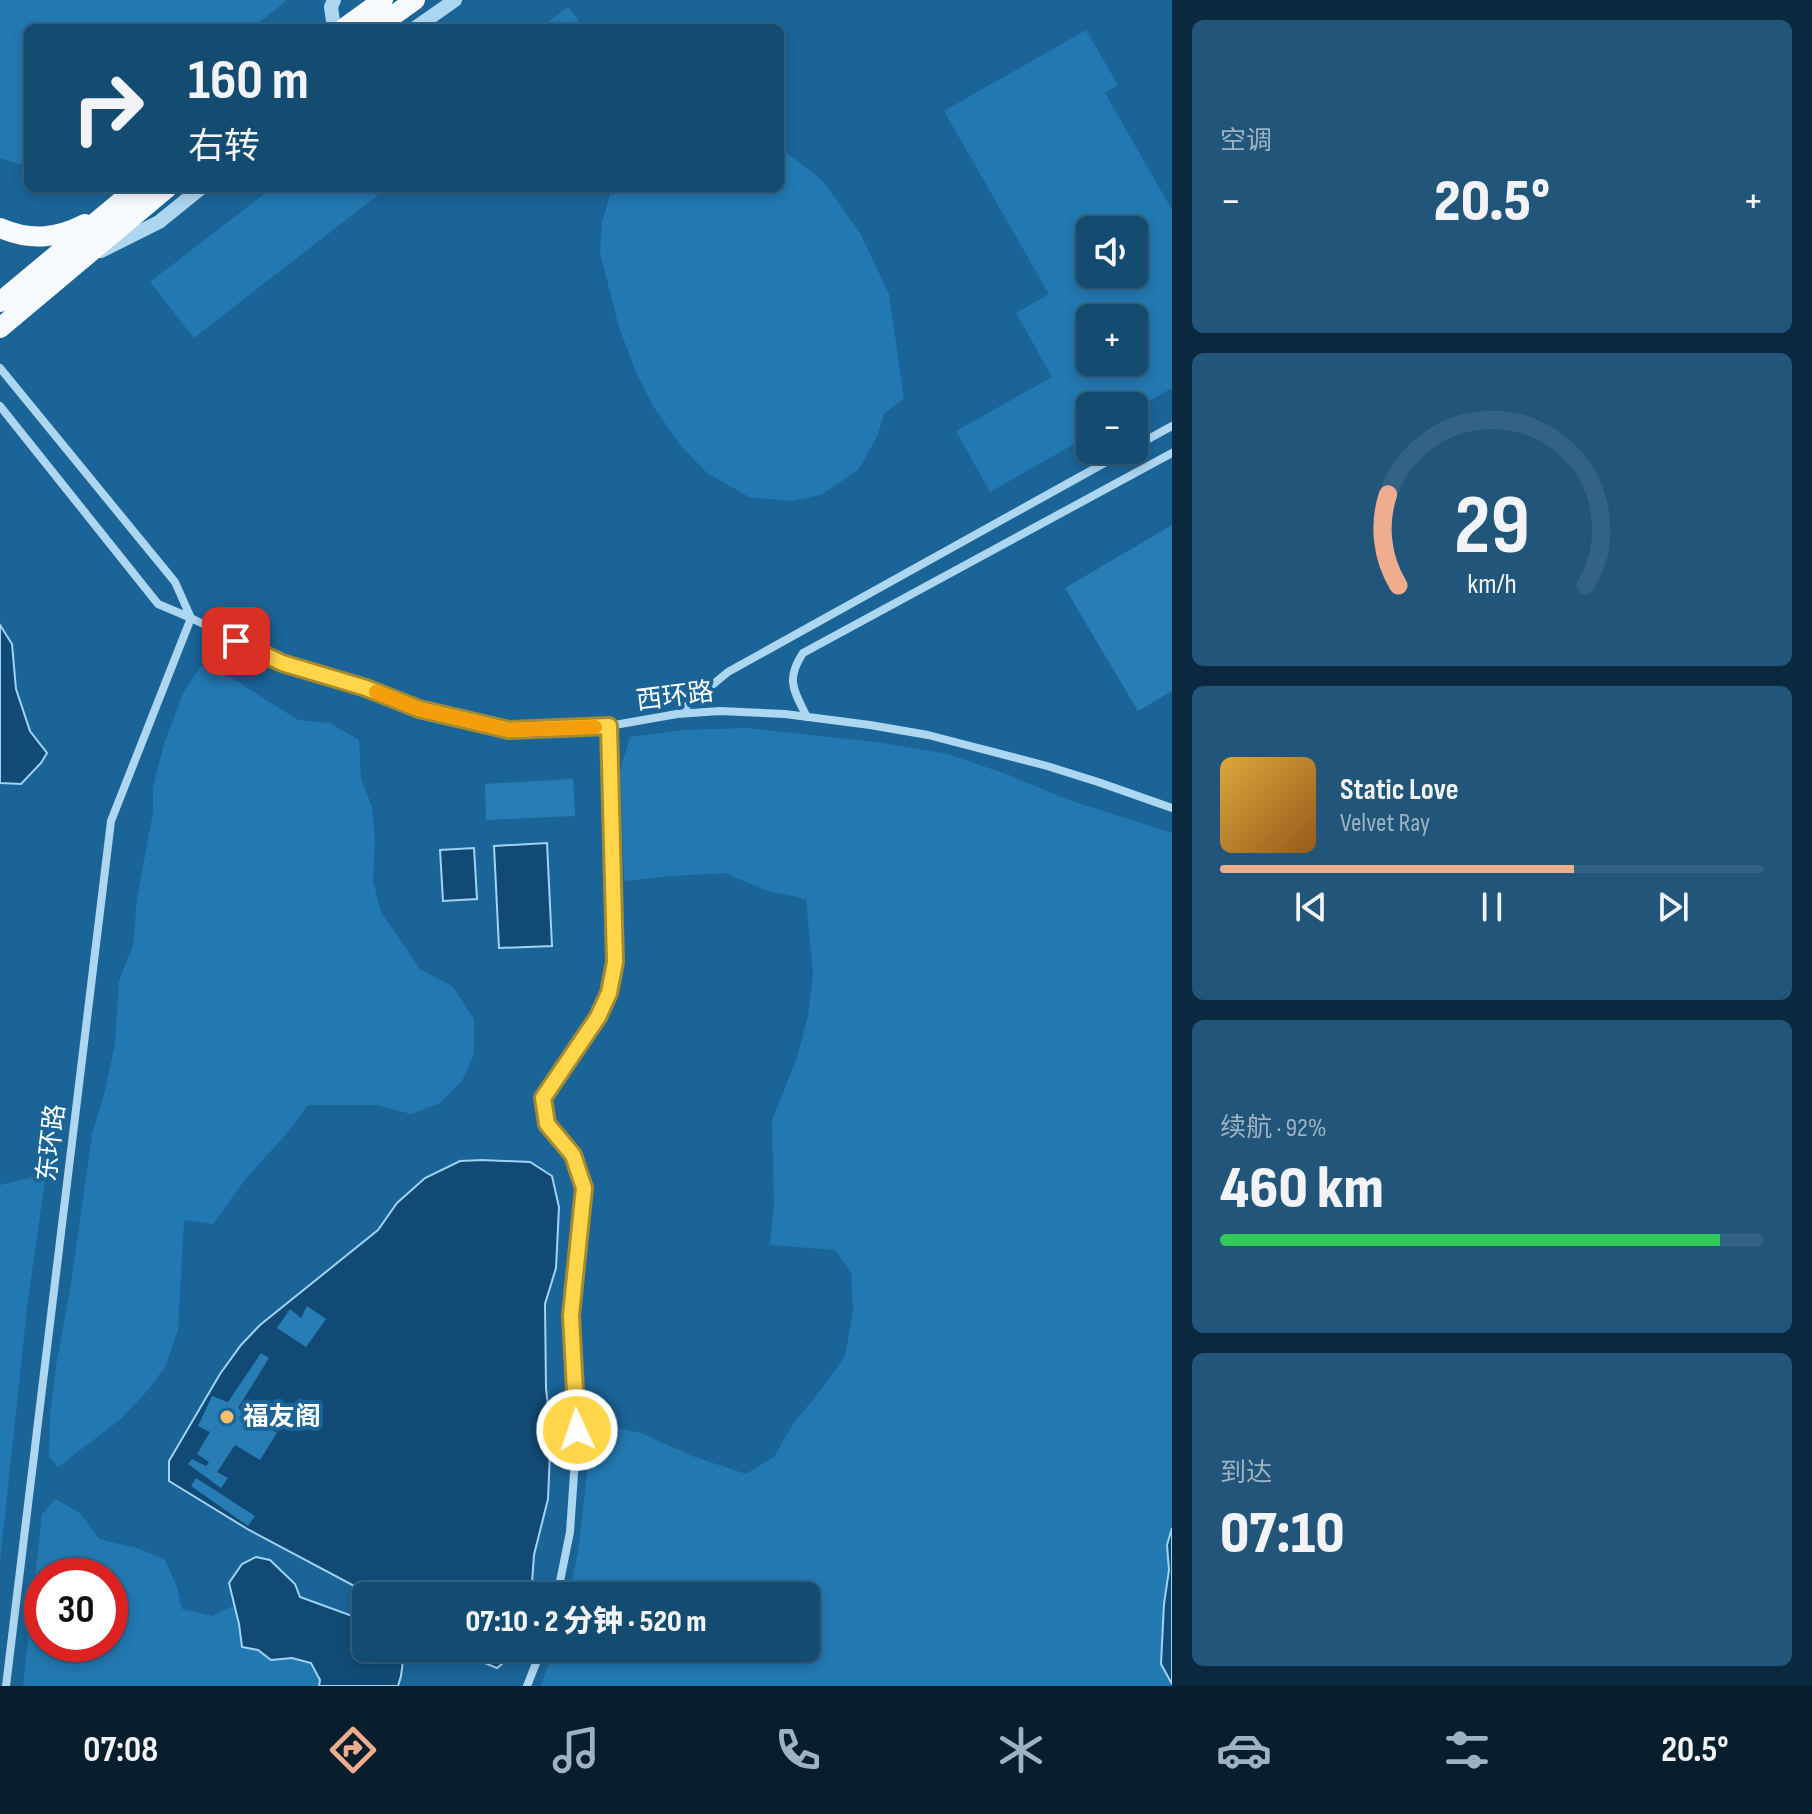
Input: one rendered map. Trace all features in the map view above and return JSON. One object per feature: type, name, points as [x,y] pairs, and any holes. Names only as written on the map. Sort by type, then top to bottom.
[{"type":"main road","points":[[350,24],[383,0]]},
{"type":"main road","points":[[382,24],[415,0]]},
{"type":"main road","points":[[4,305],[132,192]]},
{"type":"main road","points":[[4,305],[79,261],[162,192]]},
{"type":"main road","points":[[0,228],[23,237],[47,237],[72,231],[106,214]]},
{"type":"street","points":[[333,24],[331,7],[334,0]]},
{"type":"street","points":[[421,24],[455,0]]},
{"type":"street","points":[[79,261],[159,222],[196,192]]},
{"type":"street","points":[[0,368],[175,582],[191,618]]},
{"type":"street","name":"西环路","points":[[0,406],[158,604],[282,663],[366,688],[419,709],[509,730],[609,726],[677,714],[720,711],[870,725],[928,735],[1060,770],[1172,808]]},
{"type":"street","points":[[1148,439],[1172,426]]},
{"type":"street","points":[[807,717],[792,687],[794,666],[803,653],[1172,453]]},
{"type":"street","points":[[677,714],[728,672],[1103,464]]},
{"type":"street","name":"东环路","points":[[6,1686],[111,821],[191,618]]},
{"type":"street","points":[[560,1582],[570,1532],[577,1430],[571,1315],[584,1188],[573,1155],[547,1124],[543,1098],[598,1017],[609,993],[615,962],[609,726]]},
{"type":"street","points":[[527,1686],[536,1662]]},
{"type":"shaded area","points":[[0,0],[287,0],[257,24],[24,24],[24,166],[0,158]]},
{"type":"shaded area","points":[[568,7],[581,24],[545,24]]},
{"type":"shaded area","points":[[1086,30],[1118,85],[1105,93],[1172,210],[1172,388],[1148,402],[1148,392],[1076,392],[1076,443],[990,492],[956,431],[1052,377],[1016,313],[1049,294],[944,111]]},
{"type":"shaded area","points":[[784,151],[822,180],[860,233],[889,294],[904,398],[884,414],[877,437],[858,470],[821,495],[792,501],[749,497],[707,473],[681,446],[653,406],[635,370],[619,327],[600,253],[602,222],[611,192],[784,192]]},
{"type":"shaded area","points":[[267,192],[382,192],[194,338],[150,282]]},
{"type":"shaded area","points":[[0,625],[12,644],[16,689],[30,731],[47,753],[21,784],[0,783]]},
{"type":"shaded area","points":[[201,666],[232,678],[298,720],[330,723],[359,740],[361,778],[372,807],[375,840],[373,880],[381,912],[420,969],[452,986],[474,1019],[474,1054],[462,1081],[440,1103],[411,1114],[377,1105],[308,1105],[244,1181],[213,1224],[184,1220],[178,1330],[165,1367],[121,1419],[58,1467],[49,1457],[56,1366],[92,1134],[115,1043],[119,981],[133,945],[137,898],[153,813],[153,787],[164,744],[184,691]]},
{"type":"shaded area","points":[[746,728],[876,742],[948,754],[1066,799],[1172,833],[1172,1528],[1167,1545],[1169,1570],[1161,1664],[1172,1686],[541,1686],[549,1662],[820,1662],[820,1582],[572,1582],[593,1423],[641,1433],[692,1456],[746,1474],[774,1457],[793,1424],[845,1356],[853,1311],[851,1272],[835,1250],[770,1245],[774,1205],[772,1120],[797,1058],[808,1016],[813,974],[806,899],[764,890],[726,873],[624,881],[620,771],[630,737],[683,730]]},
{"type":"shaded area","points":[[547,843],[552,946],[499,948],[494,846]]},
{"type":"shaded area","points":[[474,848],[477,899],[443,901],[440,850]]},
{"type":"shaded area","points":[[460,1161],[530,1162],[552,1176],[559,1207],[556,1268],[545,1304],[546,1389],[551,1429],[548,1499],[534,1555],[532,1582],[352,1582],[352,1585],[249,1530],[169,1481],[169,1461],[220,1374],[260,1325],[378,1230],[397,1203],[425,1178]]},
{"type":"shaded area","points":[[46,1174],[28,1300],[0,1562],[0,1185]]},
{"type":"shaded area","points":[[56,1499],[81,1514],[99,1539],[137,1548],[165,1560],[177,1587],[182,1609],[212,1616],[235,1605],[244,1629],[259,1648],[272,1660],[292,1658],[311,1663],[320,1680],[319,1686],[23,1686],[26,1662],[128,1662],[128,1558],[37,1558],[42,1514]]},
{"type":"shaded area","points":[[1172,1528],[1172,1684],[1161,1664],[1169,1570],[1167,1545]]},
{"type":"shaded area","points":[[256,1557],[270,1560],[295,1584],[300,1597],[352,1616],[352,1662],[402,1662],[398,1686],[319,1686],[320,1680],[311,1663],[292,1658],[271,1660],[258,1650],[242,1647],[229,1583],[242,1564]]},
{"type":"shaded area","points":[[482,1662],[504,1662],[497,1668]]},
{"type":"building","points":[[1172,525],[1172,691],[1138,711],[1065,588]]},
{"type":"building","points":[[573,779],[575,816],[486,820],[485,784]]},
{"type":"building","points":[[307,1306],[326,1319],[306,1347],[277,1328],[290,1309],[301,1318]]},
{"type":"building","name":"福友阁","points":[[261,1353],[269,1358],[238,1408],[277,1433],[260,1460],[235,1445],[217,1472],[228,1478],[221,1488],[188,1464],[192,1459],[206,1466],[209,1462],[197,1454],[210,1432],[198,1426],[212,1396],[228,1402]]},
{"type":"building","points":[[196,1478],[255,1516],[248,1526],[191,1486]]},
{"type":"slow traffic","points":[[376,692],[419,709],[509,730],[595,727]]},
{"type":"place","name":"福友阁","points":[[227,1417]]},
{"type":"route","points":[[236,641],[282,663],[366,688],[419,709],[509,730],[609,726],[615,962],[609,993],[598,1017],[543,1098],[547,1124],[573,1155],[584,1188],[571,1315],[577,1430]]}]
